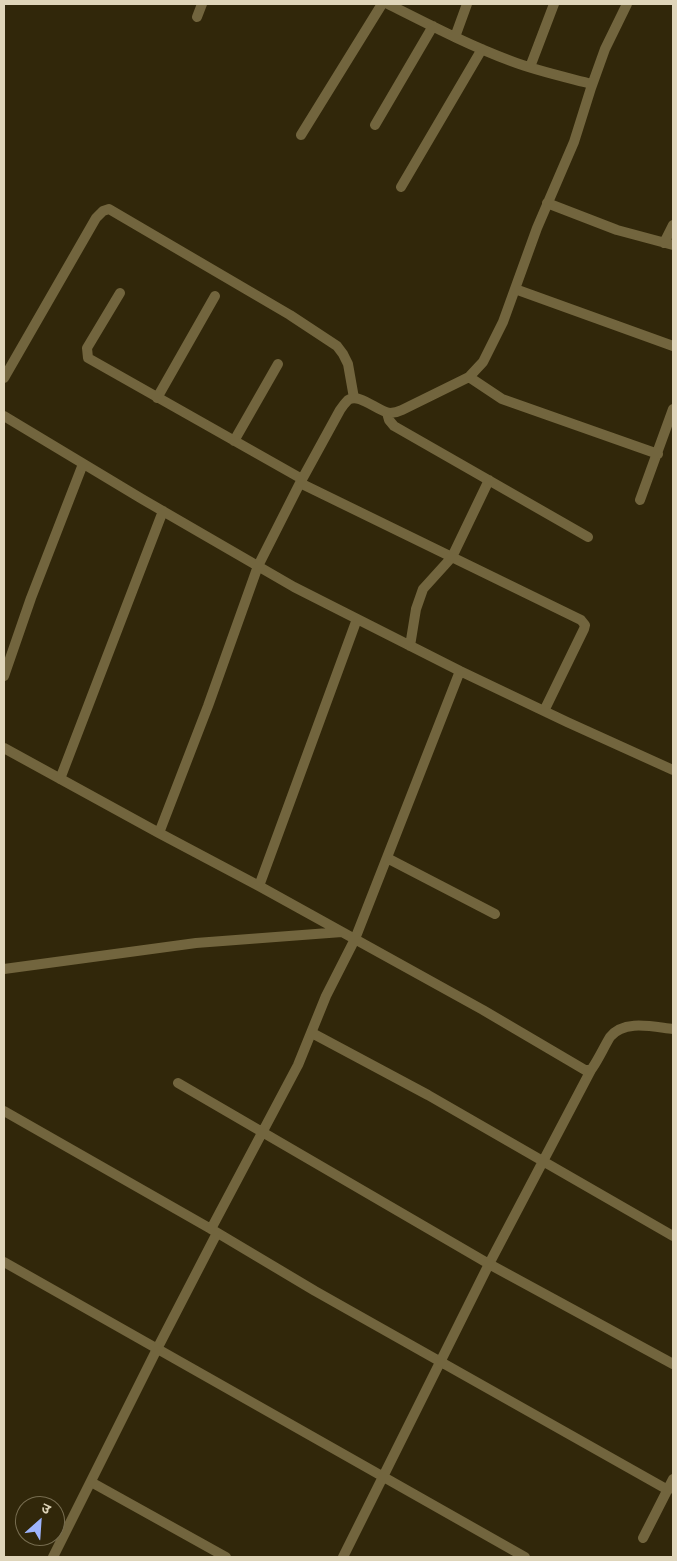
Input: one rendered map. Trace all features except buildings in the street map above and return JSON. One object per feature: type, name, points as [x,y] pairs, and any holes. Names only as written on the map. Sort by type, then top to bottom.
[{"type":"street","points":[[197,17],[202,4]]},
{"type":"street","points":[[301,135],[382,4]]},
{"type":"street","points":[[388,4],[482,49],[530,67],[592,84]]},
{"type":"street","points":[[455,36],[467,4]]},
{"type":"street","points":[[530,67],[554,4]]},
{"type":"street","points":[[160,833],[258,566],[340,410],[348,400],[354,398],[360,399],[387,413],[402,410],[469,377],[483,362],[496,336],[515,289],[527,252],[574,142],[605,49],[627,4]]},
{"type":"street","points":[[375,125],[433,26]]},
{"type":"street","points":[[401,187],[482,49]]},
{"type":"street","points":[[548,203],[617,230],[669,244],[673,225]]},
{"type":"street","points":[[4,378],[96,218],[109,209],[290,315],[337,346],[348,364],[354,398]]},
{"type":"street","points":[[515,289],[673,346]]},
{"type":"street","points":[[120,293],[87,348],[88,358],[93,362],[301,481],[577,617],[585,624],[544,711]]},
{"type":"street","points":[[158,398],[215,296]]},
{"type":"street","points":[[234,441],[278,364]]},
{"type":"street","points":[[469,377],[502,399],[658,454]]},
{"type":"street","points":[[640,500],[673,409]]},
{"type":"street","points":[[387,413],[389,420],[394,426],[487,484],[588,537]]},
{"type":"street","points":[[4,416],[162,511],[294,587],[460,671],[673,770]]},
{"type":"street","points":[[4,676],[31,598],[83,464]]},
{"type":"street","points":[[410,646],[416,609],[423,589],[452,557],[487,484]]},
{"type":"street","points":[[60,779],[162,511]]},
{"type":"street","points":[[259,886],[357,619]]},
{"type":"street","points":[[53,1557],[157,1349],[262,1132],[298,1065],[326,996],[355,939],[460,671]]},
{"type":"street","points":[[4,748],[355,939],[579,1067],[591,1070]]},
{"type":"street","points":[[387,858],[495,914]]},
{"type":"street","points":[[4,969],[196,943],[342,932]]},
{"type":"street","points":[[343,1557],[489,1264],[591,1070],[611,1036],[619,1029],[629,1026],[673,1029]]},
{"type":"street","points":[[312,1032],[428,1095],[673,1236]]},
{"type":"street","points":[[178,1083],[489,1264],[673,1364]]},
{"type":"street","points":[[4,1111],[668,1490]]},
{"type":"street","points":[[4,1262],[525,1557]]},
{"type":"street","points":[[643,1538],[673,1479]]},
{"type":"street","points":[[91,1482],[226,1557]]}]
